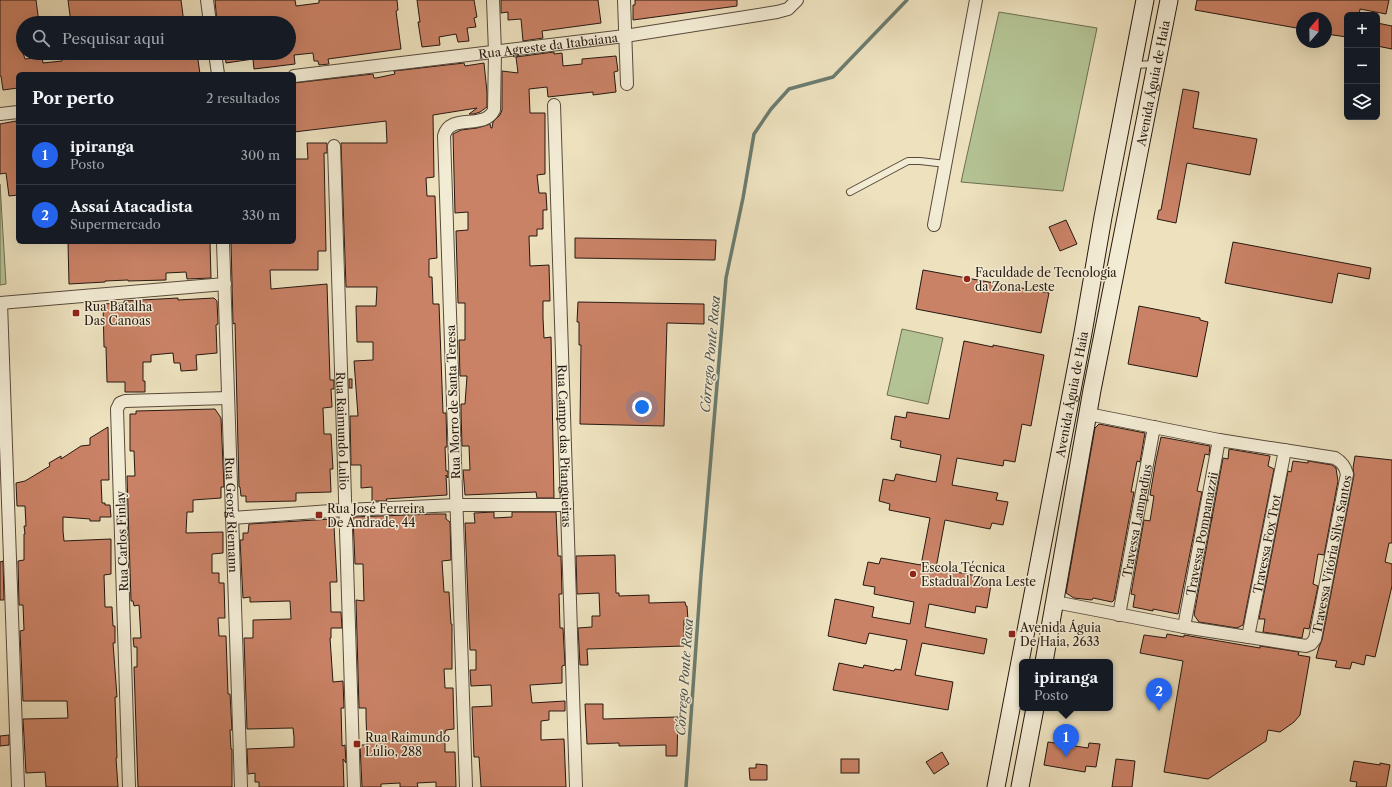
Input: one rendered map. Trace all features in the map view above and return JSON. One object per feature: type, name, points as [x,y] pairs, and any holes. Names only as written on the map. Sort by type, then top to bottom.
[{"type":"main road","name":"Avenida Águia de Haia","points":[[1021,659],[1145,0]]},
{"type":"main road","name":"Avenida Águia de Haia","points":[[1045,659],[1088,414],[1169,0]]},
{"type":"main road","name":"Avenida Águia de Haia","points":[[996,787],[1019,667]]},
{"type":"main road","points":[[1020,787],[1034,711]]},
{"type":"street","points":[[207,0],[209,16]]},
{"type":"street","points":[[493,0],[495,52]]},
{"type":"street","points":[[624,0],[627,84]]},
{"type":"street","name":"Rua Agreste da Itabaiana","points":[[296,76],[625,36],[777,12],[788,9],[797,0]]},
{"type":"street","points":[[934,225],[976,0]]},
{"type":"street","name":"Rua Morro de Santa Teresa","points":[[466,787],[444,136],[446,129],[450,125],[487,118],[492,114],[494,110],[495,52]]},
{"type":"street","points":[[216,60],[218,72]]},
{"type":"street","name":"Rua Campo das Pitangueiras","points":[[554,105],[576,787]]},
{"type":"street","points":[[0,114],[16,112]]},
{"type":"street","name":"Rua Raimundo Lulio","points":[[334,146],[354,787]]},
{"type":"street","name":"Rua Georg Riemann","points":[[223,244],[241,787]]},
{"type":"street","points":[[18,787],[0,303],[225,284]]},
{"type":"street","name":"Rua Carlos Finlay","points":[[130,787],[117,409],[120,403],[125,401],[228,398]]},
{"type":"street","name":"Travessa Vitória Silva Santos","points":[[1055,602],[1184,627],[1306,646],[1311,644],[1315,639],[1347,474],[1345,466],[1335,458],[1219,440],[1088,414]]},
{"type":"street","name":"Travessa Lampadius","points":[[1119,615],[1154,427]]},
{"type":"street","name":"Travessa Pompanazzii","points":[[1184,627],[1219,440]]},
{"type":"street","name":"Travessa Fox Trot","points":[[1248,637],[1285,450]]},
{"type":"street","points":[[232,518],[345,510],[456,505],[567,504]]},
{"type":"lane","points":[[1133,65],[1157,64]]},
{"type":"lane","points":[[850,192],[908,161],[946,164]]},
{"type":"green space","points":[[999,12],[1097,28],[1063,191],[961,182]]},
{"type":"green space","points":[[0,184],[6,284],[0,285]]},
{"type":"green space","points":[[902,329],[943,338],[928,404],[887,395]]},
{"type":"building","points":[[0,0],[36,0],[38,16],[16,16],[16,60],[42,60],[43,63],[62,60],[198,60],[200,72],[16,72],[16,88],[3,90],[0,76]]},
{"type":"building","points":[[68,0],[181,0],[183,16],[70,16]]},
{"type":"building","points":[[215,0],[295,0],[296,6],[319,3],[319,0],[397,0],[398,10],[396,11],[401,49],[328,59],[329,64],[319,65],[318,61],[314,61],[313,53],[296,55],[296,16],[216,16]]},
{"type":"building","points":[[417,0],[474,0],[477,17],[474,18],[476,27],[467,28],[469,41],[458,42],[456,34],[439,37],[440,45],[422,47],[418,22],[420,22]]},
{"type":"building","points":[[501,0],[598,0],[601,23],[542,31],[543,38],[523,41],[521,19],[508,20],[508,12],[501,13]]},
{"type":"building","points":[[635,0],[737,0],[737,6],[633,20],[633,5],[635,5]]},
{"type":"building","points":[[1197,0],[1389,0],[1386,14],[1360,9],[1360,12],[1344,12],[1344,37],[1332,35],[1332,12],[1296,12],[1296,28],[1195,10]]},
{"type":"building","points":[[1380,24],[1392,26],[1392,49],[1380,47]]},
{"type":"building","points":[[554,52],[554,54],[562,53],[563,66],[582,64],[582,59],[616,56],[618,71],[614,72],[616,92],[593,95],[593,92],[548,97],[547,87],[529,89],[530,113],[545,113],[545,174],[537,175],[539,193],[546,193],[547,210],[543,210],[543,229],[537,229],[537,236],[529,236],[530,266],[549,265],[550,301],[543,301],[543,318],[544,338],[551,337],[554,498],[537,498],[536,492],[465,495],[463,470],[470,470],[469,446],[462,446],[461,404],[465,404],[467,376],[460,376],[459,340],[465,340],[465,303],[458,303],[456,231],[468,230],[468,212],[455,213],[453,134],[461,130],[477,128],[490,124],[492,128],[493,122],[500,115],[502,110],[502,71],[518,73],[516,57]]},
{"type":"building","points":[[226,60],[246,60],[226,63]]},
{"type":"building","points":[[253,60],[295,60],[295,64],[254,69]]},
{"type":"building","points":[[464,63],[465,66],[484,63],[487,107],[474,114],[469,114],[477,108],[433,115],[434,177],[426,178],[427,196],[435,196],[437,258],[429,259],[429,277],[432,277],[433,304],[439,304],[443,413],[446,413],[447,447],[445,447],[446,471],[448,471],[448,478],[446,475],[447,495],[372,501],[372,487],[361,488],[361,465],[351,465],[350,416],[358,416],[354,361],[373,360],[373,342],[357,342],[356,306],[376,306],[377,287],[346,287],[341,143],[387,143],[386,121],[296,132],[296,83],[373,74],[374,78],[376,78],[395,74],[394,71]]},
{"type":"building","points":[[1183,89],[1199,92],[1193,128],[1257,139],[1250,175],[1187,163],[1176,223],[1157,219],[1159,210],[1161,210]]},
{"type":"building","points":[[16,121],[16,195],[9,196],[6,173],[0,174],[0,124]]},
{"type":"building","points":[[307,143],[327,143],[327,153],[324,153],[326,251],[318,251],[318,270],[270,270],[271,289],[327,284],[330,380],[334,380],[334,389],[331,389],[332,407],[323,408],[324,434],[331,434],[333,469],[330,469],[331,492],[296,493],[296,501],[246,502],[246,496],[241,496],[239,487],[235,323],[233,324],[231,244],[296,244],[296,159],[308,159]]},
{"type":"building","points":[[1066,220],[1077,244],[1060,251],[1049,227]]},
{"type":"building","points":[[575,238],[716,240],[715,260],[575,258]]},
{"type":"building","points":[[1233,242],[1371,268],[1369,279],[1338,273],[1332,303],[1225,283]]},
{"type":"building","points":[[68,244],[210,244],[211,278],[187,279],[186,272],[166,273],[166,280],[128,280],[69,284]]},
{"type":"building","points":[[923,270],[1049,293],[1041,333],[916,309]]},
{"type":"building","points":[[178,298],[178,300],[214,298],[217,301],[217,353],[196,355],[197,370],[181,371],[180,363],[174,363],[173,353],[151,355],[151,362],[143,362],[143,381],[145,381],[145,392],[125,392],[125,382],[107,382],[106,347],[104,347],[103,304],[124,303],[124,301]]},
{"type":"building","points":[[578,302],[704,304],[704,324],[667,323],[664,426],[580,424],[581,345],[579,345],[579,322],[577,322]]},
{"type":"building","points":[[1139,306],[1200,318],[1200,320],[1208,322],[1197,377],[1128,364]]},
{"type":"building","points":[[964,341],[1044,355],[1031,426],[1022,424],[1015,462],[1004,460],[1003,466],[957,458],[952,485],[998,493],[996,500],[1008,502],[1003,525],[992,523],[990,529],[945,520],[936,568],[982,577],[981,583],[991,585],[987,608],[976,606],[975,613],[929,604],[925,627],[987,639],[984,654],[922,643],[915,675],[953,682],[948,710],[833,690],[839,663],[863,668],[864,665],[894,671],[895,669],[901,670],[907,640],[869,633],[866,644],[828,636],[835,599],[874,607],[872,617],[910,624],[914,602],[874,594],[875,587],[863,585],[868,562],[879,564],[881,558],[921,565],[930,518],[889,510],[890,504],[879,501],[883,479],[894,481],[896,474],[936,482],[941,455],[900,447],[901,441],[891,439],[895,416],[906,418],[907,412],[949,419]]},
{"type":"building","points":[[349,379],[352,379],[352,388],[349,388]]},
{"type":"building","points":[[215,409],[221,418],[224,487],[221,487],[221,498],[193,500],[193,512],[187,512],[186,533],[223,532],[223,553],[212,554],[212,573],[219,573],[219,583],[224,583],[225,618],[218,618],[219,636],[226,636],[228,694],[230,694],[232,730],[230,730],[232,749],[232,787],[138,787],[134,667],[137,667],[137,647],[134,647],[133,638],[141,638],[139,605],[134,606],[133,601],[131,601],[127,476],[135,476],[134,451],[130,451],[130,414],[136,414],[136,411]]},
{"type":"building","points":[[1099,424],[1145,433],[1140,462],[1137,461],[1131,492],[1134,492],[1114,600],[1112,602],[1093,598],[1092,600],[1074,598],[1066,593],[1095,428]]},
{"type":"building","points":[[108,427],[109,480],[101,480],[102,503],[105,503],[105,505],[110,505],[111,517],[100,517],[100,521],[90,521],[90,519],[63,517],[63,531],[64,541],[111,539],[111,574],[104,575],[105,607],[112,607],[113,626],[115,626],[115,643],[113,643],[117,697],[115,697],[118,787],[46,787],[45,772],[26,773],[23,719],[68,718],[67,701],[23,701],[20,631],[24,630],[23,605],[19,605],[18,561],[24,560],[24,526],[26,526],[25,506],[17,506],[16,483],[25,481],[50,466],[49,463],[61,456],[61,459],[81,446],[90,445],[90,438]]},
{"type":"building","points":[[1161,437],[1210,446],[1209,455],[1205,454],[1197,491],[1202,492],[1178,614],[1133,607],[1135,595],[1131,594],[1144,520],[1150,521],[1154,496],[1150,495]]},
{"type":"building","points":[[1229,449],[1270,456],[1268,466],[1274,469],[1243,625],[1237,628],[1199,622],[1194,615],[1223,458],[1228,459]]},
{"type":"building","points":[[1355,456],[1392,460],[1392,543],[1389,543],[1385,562],[1392,564],[1392,586],[1375,657],[1366,655],[1364,665],[1352,662],[1350,669],[1335,667],[1337,661],[1316,658],[1322,640],[1354,475],[1353,468]]},
{"type":"building","points":[[1293,461],[1308,463],[1308,461],[1332,465],[1336,468],[1338,481],[1324,555],[1318,554],[1313,584],[1318,586],[1309,629],[1304,628],[1302,638],[1263,632],[1265,619],[1259,619],[1288,471],[1291,472]]},
{"type":"building","points":[[494,512],[494,518],[512,517],[512,512],[556,512],[558,556],[561,556],[562,594],[559,594],[560,628],[563,628],[565,665],[562,666],[562,683],[530,685],[532,703],[565,701],[565,711],[549,711],[549,720],[541,721],[541,740],[564,739],[566,787],[481,787],[479,757],[474,757],[472,707],[492,706],[491,685],[471,686],[470,670],[476,670],[476,650],[470,650],[465,523],[475,523],[474,513]]},
{"type":"building","points":[[446,514],[446,519],[450,522],[451,560],[442,561],[444,592],[449,592],[452,624],[452,669],[444,669],[445,688],[453,688],[454,729],[445,731],[445,752],[455,752],[456,787],[436,787],[436,782],[417,783],[418,787],[400,787],[400,783],[381,784],[381,787],[362,787],[360,745],[367,745],[366,708],[359,708],[356,600],[364,601],[363,564],[355,564],[353,517]]},
{"type":"building","points":[[332,519],[332,526],[334,526],[337,582],[330,582],[331,612],[341,612],[342,628],[331,628],[330,638],[333,682],[343,681],[344,708],[341,708],[342,746],[345,745],[346,763],[343,759],[344,787],[259,787],[259,782],[255,782],[255,773],[248,774],[247,749],[294,747],[294,737],[293,728],[247,729],[244,638],[253,638],[253,620],[291,619],[290,601],[250,602],[250,597],[243,598],[240,540],[243,540],[243,533],[248,533],[249,524]]},
{"type":"building","points":[[615,555],[616,593],[619,593],[619,596],[649,595],[649,603],[685,602],[687,606],[688,620],[684,620],[684,646],[587,649],[588,665],[580,665],[578,628],[592,627],[592,616],[600,616],[599,593],[577,594],[576,556]]},
{"type":"building","points":[[3,561],[4,600],[0,600],[0,562]]},
{"type":"building","points":[[1167,634],[1184,637],[1184,635],[1260,648],[1260,646],[1299,652],[1298,655],[1310,657],[1300,715],[1294,722],[1280,732],[1268,730],[1266,741],[1208,779],[1164,772],[1183,661],[1140,653],[1144,635],[1166,638]]},
{"type":"building","points":[[585,704],[603,704],[603,719],[678,717],[677,756],[666,756],[666,745],[619,746],[619,743],[587,744]]},
{"type":"building","points":[[9,735],[9,745],[0,746],[0,736]]},
{"type":"building","points":[[1048,742],[1088,748],[1089,743],[1100,744],[1096,767],[1086,766],[1085,772],[1044,765]]},
{"type":"building","points":[[942,752],[949,764],[934,774],[926,762]]},
{"type":"building","points":[[841,759],[859,759],[859,773],[841,773]]},
{"type":"building","points":[[1116,759],[1135,761],[1132,787],[1112,787]]},
{"type":"building","points":[[1354,761],[1390,765],[1386,787],[1356,787],[1357,782],[1350,781]]},
{"type":"building","points":[[756,764],[767,765],[767,780],[750,780],[749,768],[756,768]]},
{"type":"waterway","name":"Córrego Ponte Rasa","points":[[686,787],[701,575],[726,278],[743,198],[754,134],[771,109],[789,89],[833,77],[907,0]]},
{"type":"place","name":"Faculdade de Tecnologia da Zona Leste","points":[[967,279]]},
{"type":"place","name":"Rua Batalha Das Canoas","points":[[76,313]]},
{"type":"place","name":"Rua José Ferreira De Andrade, 44","points":[[319,515]]},
{"type":"place","name":"Escola Técnica Estadual Zona Leste","points":[[913,574]]},
{"type":"place","name":"Avenida Águia De Haia, 2633","points":[[1012,634]]},
{"type":"place","name":"Assaí Atacadista","points":[[1159,711]]},
{"type":"place","name":"Rua Raimundo Lúlio, 288","points":[[357,744]]},
{"type":"place","name":"ipiranga","points":[[1066,757]]}]
